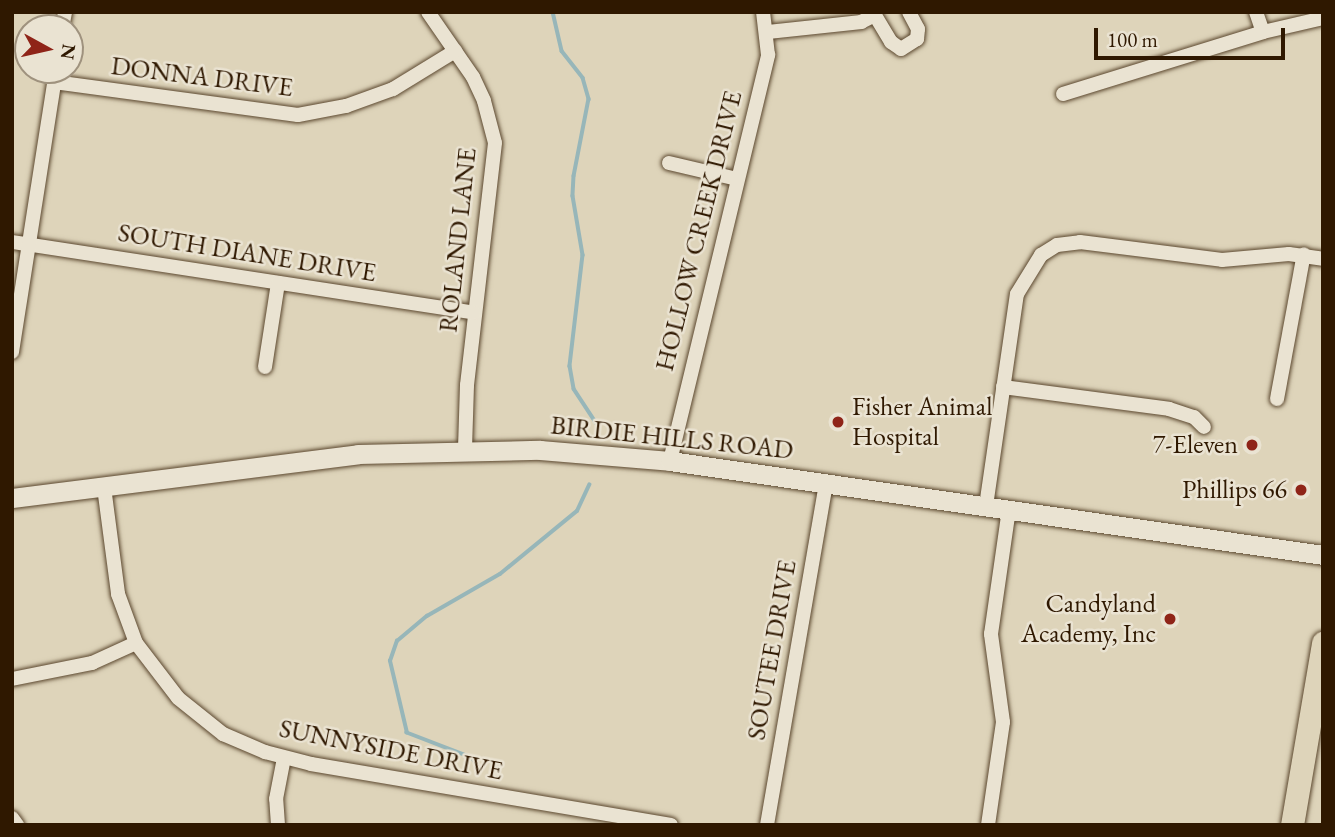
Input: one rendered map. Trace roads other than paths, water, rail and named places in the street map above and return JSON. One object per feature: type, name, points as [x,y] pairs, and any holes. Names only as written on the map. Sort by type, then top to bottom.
[{"type":"main road","name":"BIRDIE HILLS ROAD","points":[[12,498],[358,454],[466,449],[582,452],[670,461],[1323,555]]},
{"type":"main road","points":[[1292,825],[1323,643]]},
{"type":"street","name":"ROLAND LANE","points":[[428,12],[484,101],[495,143],[474,313],[466,449]]},
{"type":"street","name":"HOLLOW CREEK DRIVE","points":[[670,461],[768,55],[768,32],[763,12]]},
{"type":"street","points":[[768,32],[861,22],[874,14],[891,42],[901,49],[916,39],[918,29],[909,12]]},
{"type":"street","points":[[1256,12],[1263,32]]},
{"type":"street","points":[[1063,94],[1263,32],[1323,19]]},
{"type":"street","name":"DONNA DRIVE","points":[[84,81],[298,115],[346,106],[393,89],[455,51]]},
{"type":"street","points":[[12,352],[54,84]]},
{"type":"street","points":[[669,163],[737,179]]},
{"type":"street","name":"SOUTH DIANE DRIVE","points":[[12,242],[474,313]]},
{"type":"street","points":[[986,506],[1021,282],[1041,255],[1057,245],[1080,242],[1222,260],[1304,254],[1323,259]]},
{"type":"street","points":[[1277,399],[1304,254]]},
{"type":"street","points":[[265,368],[278,283]]},
{"type":"street","points":[[1003,387],[1169,409],[1194,417],[1204,427]]},
{"type":"street","name":"SOUTEE DRIVE","points":[[767,825],[825,483]]},
{"type":"street","name":"SUNNYSIDE DRIVE","points":[[104,487],[118,594],[136,643],[195,713],[223,734],[284,758],[671,825]]},
{"type":"street","points":[[988,825],[1003,722],[991,634],[1009,509]]},
{"type":"street","points":[[12,679],[92,663],[136,643]]},
{"type":"street","points":[[278,825],[276,799],[284,758]]},
{"type":"street","points":[[12,818],[17,825]]},
{"type":"waterway","points":[[553,12],[562,51],[583,78],[589,99],[574,176],[573,196],[583,255],[570,366],[574,389],[597,424]]},
{"type":"waterway","points":[[477,765],[472,758],[407,733],[390,661],[397,641],[427,616],[500,574],[577,511],[589,485]]},
{"type":"place","name":"Fisher Animal Hospital","points":[[838,422]]},
{"type":"place","name":"7-Eleven","points":[[1252,445]]},
{"type":"place","name":"Phillips 66","points":[[1301,490]]},
{"type":"place","name":"Candyland Academy, Inc","points":[[1170,619]]}]
